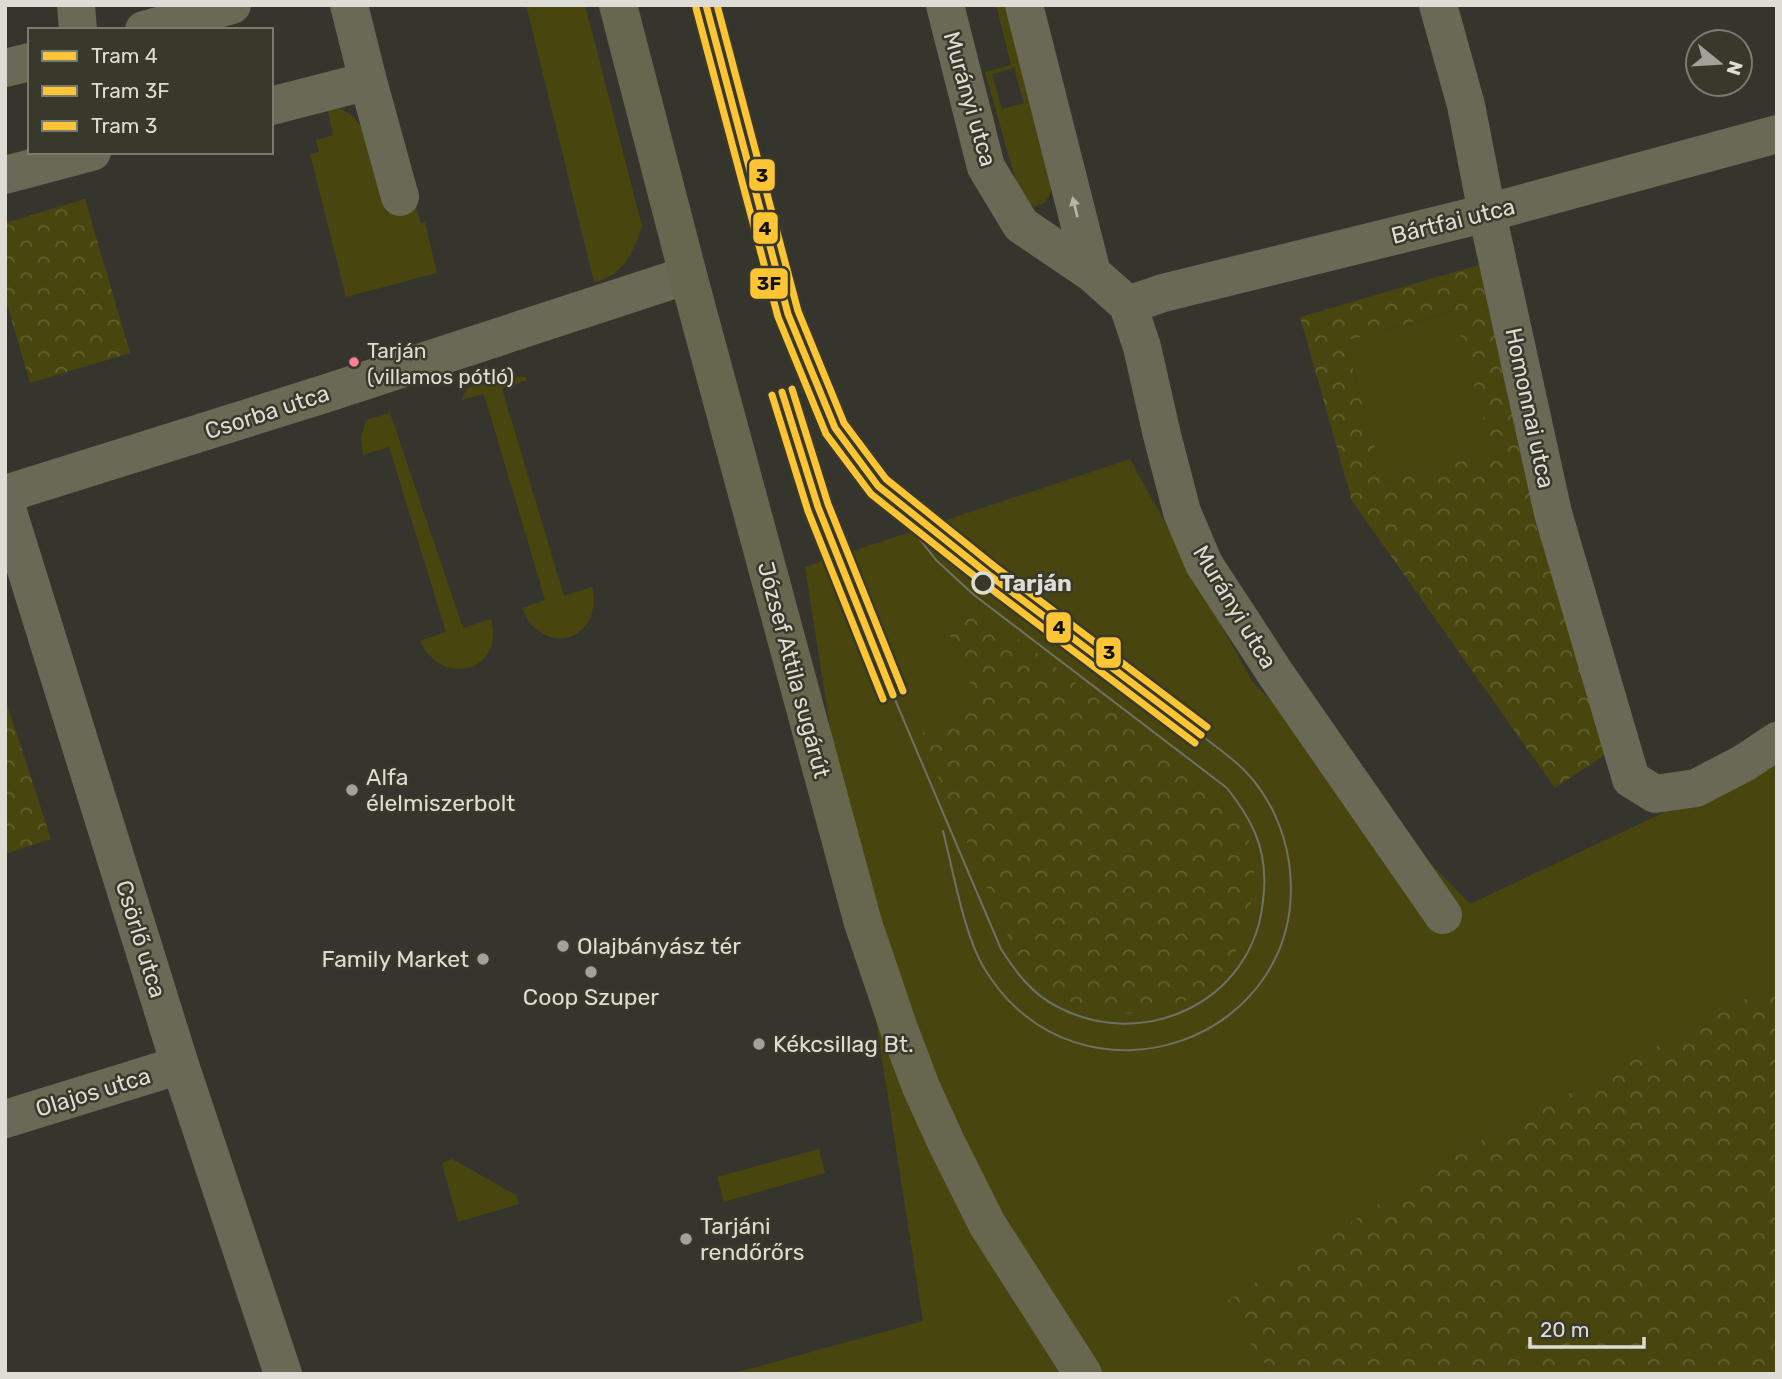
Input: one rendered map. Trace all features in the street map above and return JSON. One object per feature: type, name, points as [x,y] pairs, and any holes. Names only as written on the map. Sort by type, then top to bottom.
[{"type":"main road","name":"József Attila sugárút","points":[[618,5],[863,923],[921,1087],[946,1142],[987,1224],[1076,1371]]},
{"type":"street","points":[[76,5],[78,28]]},
{"type":"street","points":[[151,28],[232,5]]},
{"type":"street","points":[[349,5],[400,197]]},
{"type":"street","name":"Murányi utca","points":[[945,5],[986,167],[1021,225],[1092,274],[1128,305],[1142,347],[1182,512],[1204,564],[1275,673],[1443,915]]},
{"type":"street","points":[[1024,5],[1092,274]]},
{"type":"street","name":"Homonnai utca","points":[[1438,5],[1466,105],[1553,513],[1631,779],[1655,794],[1696,788],[1744,763],[1777,741]]},
{"type":"street","points":[[5,68],[28,62]]},
{"type":"street","points":[[273,105],[368,81]]},
{"type":"street","name":"Bártfai utca","points":[[1128,305],[1163,293],[1487,213],[1777,134]]},
{"type":"street","points":[[5,175],[84,154]]},
{"type":"street","name":"Csorba utca","points":[[5,494],[324,394],[688,275]]},
{"type":"street","name":"Csörlő utca","points":[[5,502],[180,1065],[283,1374]]},
{"type":"street","name":"Olajos utca","points":[[5,1119],[180,1065]]},
{"type":"green space","points":[[526,5],[585,5],[642,226],[631,253],[620,268],[613,275],[594,282]]},
{"type":"green space","points":[[996,5],[1009,5],[1053,188],[1045,203],[1034,207],[1021,199],[985,72],[1011,65]],"holes":[[[1014,68],[1024,103],[1002,109],[992,74]]]},
{"type":"green space","points":[[327,107],[343,110],[361,127],[373,155],[386,213],[415,205],[421,223],[425,222],[437,273],[346,297],[310,154],[319,152],[316,140],[333,135]]},
{"type":"green space","points":[[85,199],[130,353],[30,383],[5,297],[5,223]]},
{"type":"green space","points":[[1479,265],[1606,754],[1555,788],[1352,501],[1300,317]],"holes":[[[1453,311],[1493,452],[1385,483],[1345,341]]]},
{"type":"green space","points":[[1454,311],[1493,452],[1385,483],[1345,341]]},
{"type":"green space","points":[[501,376],[526,377],[527,380],[502,389],[564,596],[592,587],[592,613],[580,631],[571,637],[549,637],[530,623],[522,608],[545,600],[484,394],[461,400],[468,388]]},
{"type":"green space","points":[[390,413],[463,628],[491,619],[493,637],[489,651],[481,661],[469,667],[456,669],[443,665],[430,656],[420,641],[446,632],[389,447],[363,455],[361,437],[366,420]]},
{"type":"green space","points":[[1130,459],[1252,681],[1470,904],[1777,759],[1777,982],[1458,1153],[1221,1305],[1273,1374],[731,1374],[923,1321],[805,567]]},
{"type":"green space","points":[[969,601],[1228,799],[1246,829],[1255,866],[1249,922],[1229,966],[1191,999],[1138,1014],[1096,1012],[1057,996],[1029,974],[1012,945],[919,734],[981,709],[948,630]]},
{"type":"green space","points":[[5,698],[51,839],[5,854]]},
{"type":"green space","points":[[1777,982],[1777,1374],[1273,1374],[1221,1305],[1458,1153]]},
{"type":"green space","points":[[819,1149],[825,1173],[724,1202],[717,1177]]},
{"type":"green space","points":[[452,1159],[516,1195],[519,1204],[458,1222],[442,1163]]},
{"type":"tram line","name":"4","points":[[706,5],[788,314],[835,428],[878,486],[988,574],[1201,735]]},
{"type":"tram line","name":"3","points":[[717,5],[798,311],[844,423],[886,479],[994,566],[1207,727]]},
{"type":"tram line","name":"3F","points":[[696,8],[778,317],[826,434],[871,494],[982,582],[1195,743]]},
{"type":"tram line","name":"3","points":[[792,389],[828,504],[903,691]]},
{"type":"tram line","name":"4","points":[[782,392],[818,507],[893,695]]},
{"type":"tram line","name":"3F","points":[[772,395],[808,511],[883,699]]},
{"type":"tram line","points":[[878,486],[936,560],[974,595],[1231,793],[1255,833],[1264,875],[1263,901],[1255,936],[1239,967],[1216,991],[1188,1009],[1157,1020],[1124,1024],[1089,1019],[1056,1006],[1039,995],[1018,974],[1001,949],[893,695]]},
{"type":"tram line","points":[[943,831],[965,920],[977,954],[984,968],[1025,1016],[1075,1042],[1129,1050],[1182,1041],[1229,1015],[1265,976],[1287,924],[1289,862],[1274,814],[1262,792],[1246,772],[1201,735]]},
{"type":"place","name":"Tarján (villamos pótló)","points":[[354,362]]},
{"type":"place","name":"Tarján","points":[[983,583]]},
{"type":"place","name":"Alfa élelmiszerbolt","points":[[352,790]]},
{"type":"place","name":"Olajbányász tér","points":[[563,946]]},
{"type":"place","name":"Family Market","points":[[483,959]]},
{"type":"place","name":"Coop Szuper","points":[[591,972]]},
{"type":"place","name":"Kékcsillag Bt.","points":[[759,1044]]},
{"type":"place","name":"Tarjáni rendőrőrs","points":[[686,1239]]}]
